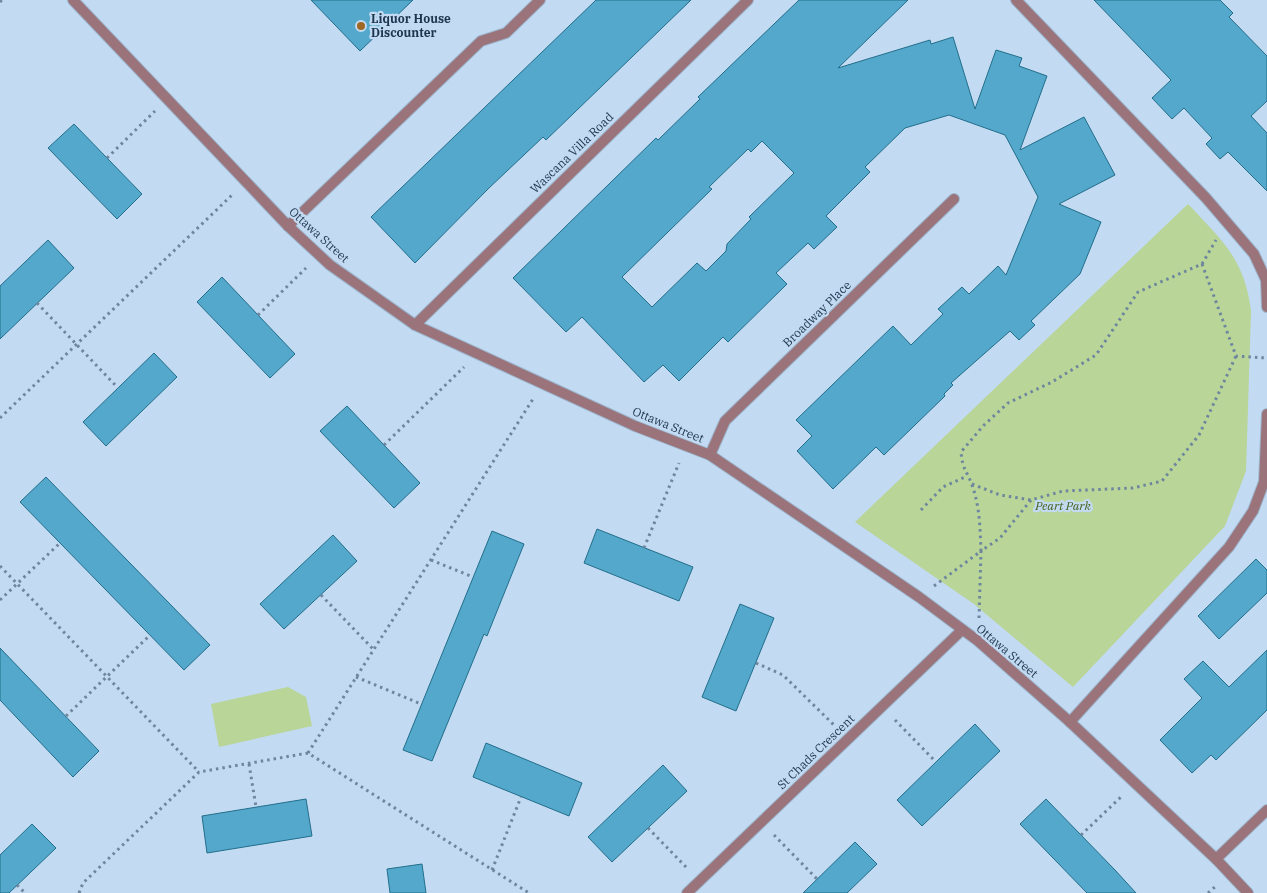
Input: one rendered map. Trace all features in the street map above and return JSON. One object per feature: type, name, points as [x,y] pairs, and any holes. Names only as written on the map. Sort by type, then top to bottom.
[{"type":"street","name":"Ottawa Street","points":[[74,0],[288,226],[319,255],[390,309],[415,325],[635,426],[710,455],[919,597],[978,641],[1070,722],[1216,859],[1248,893]]},
{"type":"street","points":[[288,226],[481,41],[506,32],[540,0]]},
{"type":"street","name":"Wascana Villa Road","points":[[415,325],[748,0]]},
{"type":"street","points":[[1016,0],[1227,222],[1254,254],[1266,280],[1267,307]]},
{"type":"street","name":"Broadway Place","points":[[710,455],[725,421],[954,199]]},
{"type":"street","points":[[1070,722],[1229,547],[1253,511],[1264,482],[1267,414]]},
{"type":"street","name":"St Chads Crescent","points":[[687,893],[962,630]]},
{"type":"street","points":[[1216,859],[1267,810]]},
{"type":"path","points":[[107,158],[168,99]]},
{"type":"path","points":[[0,418],[246,181]]},
{"type":"path","points":[[978,641],[981,551],[980,515],[972,484],[963,470],[961,452],[1008,403],[1052,382],[1096,355],[1138,292],[1202,264],[1227,222]]},
{"type":"path","points":[[258,315],[319,255]]},
{"type":"path","points":[[972,484],[1000,495],[1031,500],[1063,491],[1133,488],[1162,481],[1199,435],[1236,356],[1202,264]]},
{"type":"path","points":[[37,303],[118,388]]},
{"type":"path","points":[[384,445],[477,354]]},
{"type":"path","points":[[1236,356],[1267,358]]},
{"type":"path","points":[[308,753],[542,384]]},
{"type":"path","points":[[644,548],[686,446]]},
{"type":"path","points":[[921,510],[943,487],[967,476]]},
{"type":"path","points":[[919,597],[1000,538],[1031,500]]},
{"type":"path","points":[[0,600],[60,543]]},
{"type":"path","points":[[431,560],[473,577]]},
{"type":"path","points":[[0,566],[199,772]]},
{"type":"path","points":[[321,595],[373,650]]},
{"type":"path","points":[[66,716],[150,635]]},
{"type":"path","points":[[756,663],[783,675],[848,738]]},
{"type":"path","points":[[356,677],[421,704]]},
{"type":"path","points":[[882,706],[936,762]]},
{"type":"path","points":[[79,893],[83,883],[199,772],[308,753],[529,893]]},
{"type":"path","points":[[249,764],[256,807]]},
{"type":"path","points":[[1081,835],[1135,783]]},
{"type":"path","points":[[492,870],[521,797]]},
{"type":"path","points":[[761,822],[817,879]]},
{"type":"path","points":[[648,828],[700,881]]},
{"type":"path","points":[[17,885],[25,893]]},
{"type":"green space","name":"Peart Park","points":[[1188,204],[1230,252],[1237,264],[1248,293],[1251,311],[1246,471],[1225,526],[1073,687],[974,604],[855,522]]},
{"type":"green space","points":[[288,687],[306,697],[312,726],[219,747],[211,704]]},
{"type":"building","name":"Liquor House Discounter","points":[[311,0],[413,0],[360,51]]},
{"type":"building","points":[[596,0],[691,0],[546,140],[543,137],[489,188],[415,263],[371,217]]},
{"type":"building","points":[[799,0],[908,0],[838,68],[930,40],[931,44],[953,37],[975,109],[996,50],[1022,58],[1019,66],[1047,76],[1020,150],[1084,117],[1115,175],[1059,204],[1101,222],[1080,274],[1031,321],[1035,325],[1019,340],[1010,331],[951,383],[953,385],[944,394],[945,396],[884,455],[876,447],[833,489],[797,451],[812,436],[796,420],[893,326],[911,345],[943,314],[938,309],[962,287],[969,294],[998,266],[1006,275],[1038,197],[1005,135],[949,115],[905,128],[865,167],[870,172],[826,216],[837,227],[814,249],[808,243],[776,273],[787,284],[728,342],[723,337],[679,381],[663,365],[644,382],[582,317],[566,332],[513,278],[656,138],[658,140],[700,99],[698,97]],"holes":[[[762,141],[794,173],[749,217],[751,219],[727,244],[726,251],[706,271],[697,263],[652,307],[622,277],[712,189],[709,187],[748,149],[751,152]]]},
{"type":"building","points":[[1094,0],[1220,0],[1233,13],[1229,17],[1267,56],[1267,101],[1251,116],[1267,133],[1267,191],[1228,152],[1220,159],[1206,144],[1212,138],[1184,108],[1172,119],[1152,98],[1171,80]]},
{"type":"building","points":[[74,124],[142,194],[117,219],[48,148]]},
{"type":"building","points":[[48,240],[74,268],[0,339],[0,286]]},
{"type":"building","points":[[222,277],[295,354],[270,378],[197,302]]},
{"type":"building","points":[[154,353],[177,377],[106,446],[83,422]]},
{"type":"building","points":[[347,406],[420,483],[394,508],[320,431]]},
{"type":"building","points":[[46,477],[210,645],[184,670],[20,502]]},
{"type":"building","points":[[597,529],[693,567],[679,601],[584,563]]},
{"type":"building","points":[[492,531],[524,544],[487,636],[484,634],[432,761],[403,750]]},
{"type":"building","points":[[333,535],[357,561],[284,629],[260,604]]},
{"type":"building","points":[[1256,559],[1267,570],[1267,593],[1219,639],[1198,616]]},
{"type":"building","points":[[740,604],[774,618],[736,711],[702,697]]},
{"type":"building","points":[[0,648],[99,751],[73,777],[0,700]]},
{"type":"building","points":[[1267,650],[1267,710],[1216,760],[1211,755],[1192,773],[1160,740],[1202,698],[1184,679],[1203,661],[1229,687]]},
{"type":"building","points":[[975,724],[1000,751],[922,826],[897,800]]},
{"type":"building","points":[[486,743],[582,783],[569,816],[473,777]]},
{"type":"building","points":[[663,765],[687,791],[612,862],[588,837]]},
{"type":"building","points":[[306,799],[312,836],[207,853],[202,816]]},
{"type":"building","points":[[1046,799],[1136,893],[1087,893],[1020,824]]},
{"type":"building","points":[[32,824],[56,848],[9,893],[0,893],[0,855]]},
{"type":"building","points":[[855,842],[877,864],[847,893],[803,893]]},
{"type":"building","points":[[422,864],[426,893],[390,893],[387,869]]},
{"type":"place","name":"Liquor House Discounter","points":[[361,26]]}]
